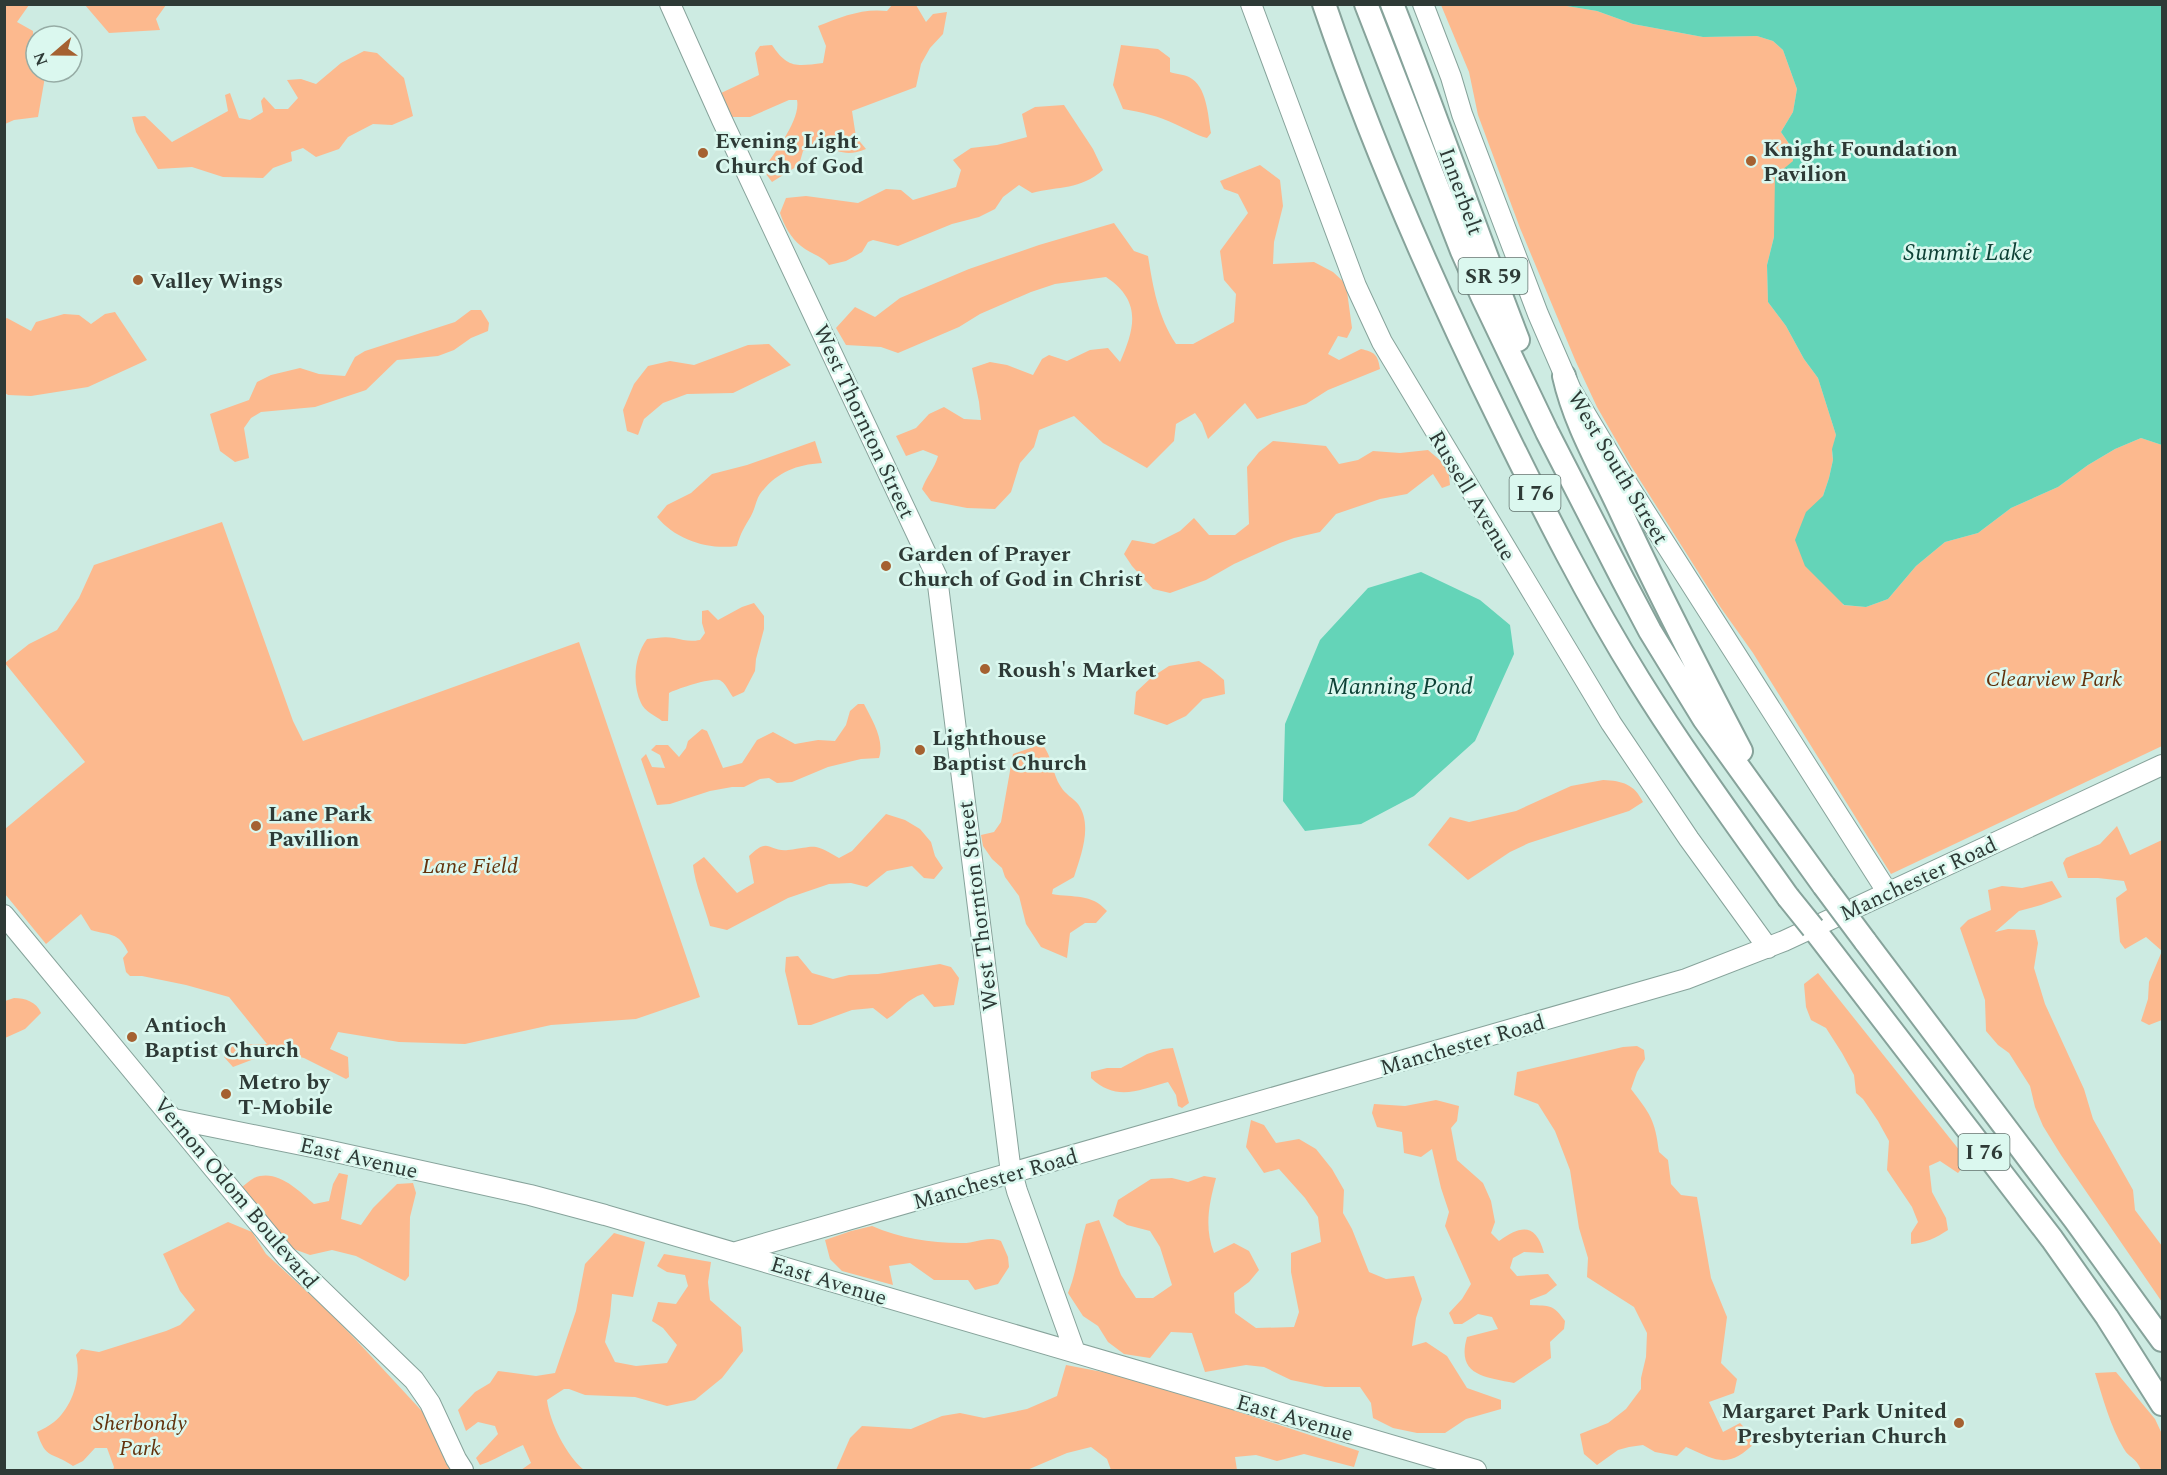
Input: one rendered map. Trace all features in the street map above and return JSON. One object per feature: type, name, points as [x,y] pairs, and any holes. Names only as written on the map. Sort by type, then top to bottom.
[{"type":"highway","points":[[1318,4],[1342,57]]},
{"type":"highway","name":"I 76","points":[[1324,4],[1342,57],[1407,219],[1474,368],[1564,548],[1638,678],[1698,771],[1788,897],[2052,1239],[2108,1317],[2163,1404]]},
{"type":"highway","name":"I 76","points":[[1366,4],[1478,288],[1570,477],[1650,631],[1704,719],[1778,825],[2075,1220],[2163,1347]]},
{"type":"highway","name":"Innerbelt","points":[[1392,4],[1570,477]]},
{"type":"highway","points":[[1564,376],[1569,398],[1588,446],[1655,585],[1778,825]]},
{"type":"highway","points":[[2116,1277],[2163,1340]]},
{"type":"main road","name":"West Thornton Street","points":[[670,4],[722,120],[938,577],[994,1049],[1012,1172],[1075,1352]]},
{"type":"main road","name":"Russell Avenue","points":[[1251,4],[1352,275],[1382,342],[1611,723],[1689,838],[1768,948]]},
{"type":"main road","name":"West South Street","points":[[1423,4],[1451,77],[1462,114],[1564,376],[1626,482],[1888,893]]},
{"type":"main road","name":"Manchester Road","points":[[736,1252],[1706,972],[1768,948],[2163,765]]},
{"type":"main road","name":"Vernon Odom Boulevard","points":[[4,915],[286,1256],[414,1380],[430,1403],[463,1470]]},
{"type":"main road","name":"East Avenue","points":[[174,1119],[244,1131],[530,1195],[605,1215],[1476,1470]]},
{"type":"green space","points":[[5,4],[29,5],[17,22],[24,26],[24,84],[44,84],[38,117],[14,120],[5,124]]},
{"type":"green space","points":[[85,5],[166,5],[156,19],[160,30],[109,33]]},
{"type":"green space","points":[[892,5],[916,5],[926,22],[933,14],[947,12],[943,34],[930,48],[921,64],[916,87],[852,111],[856,137],[866,149],[844,153],[823,145],[803,151],[799,165],[772,182],[763,170],[791,126],[795,117],[797,100],[789,100],[750,117],[730,117],[719,94],[759,75],[755,53],[760,46],[772,45],[783,58],[794,64],[823,63],[826,46],[818,26],[860,12],[887,11]]},
{"type":"green space","name":"Clearview Park","points":[[1441,5],[1561,5],[1597,11],[1633,24],[1703,37],[1757,36],[1773,41],[1783,50],[1797,89],[1793,112],[1781,132],[1792,148],[1793,161],[1767,265],[1768,302],[1786,326],[1804,359],[1818,378],[1836,435],[1832,452],[1833,460],[1823,496],[1843,605],[1866,607],[1888,599],[1916,566],[1945,542],[1978,533],[2011,508],[2058,487],[2115,449],[2141,438],[2162,445],[2162,746],[1891,874],[1753,653],[1721,608],[1631,466],[1597,407],[1520,228],[1478,115],[1469,72]]},
{"type":"green space","points":[[1121,45],[1158,49],[1170,58],[1170,72],[1187,76],[1195,81],[1203,94],[1207,110],[1211,133],[1207,138],[1163,119],[1123,109],[1113,85]]},
{"type":"green space","points":[[364,51],[377,53],[404,78],[413,116],[392,125],[373,124],[348,137],[339,149],[316,157],[303,148],[291,152],[292,161],[273,168],[263,178],[223,177],[192,167],[158,169],[136,132],[132,117],[145,116],[172,142],[228,111],[225,95],[230,93],[239,118],[250,120],[263,112],[261,101],[264,97],[275,109],[288,109],[298,98],[287,80],[301,79],[316,84],[341,63]]},
{"type":"green space","points":[[1064,105],[1093,149],[1103,170],[1086,181],[1032,193],[1019,185],[1003,197],[995,209],[979,217],[952,224],[898,246],[873,240],[868,242],[862,252],[846,261],[829,265],[797,242],[788,231],[780,213],[786,198],[806,196],[858,203],[886,189],[901,190],[913,200],[956,187],[961,170],[953,160],[971,148],[997,145],[1027,137],[1022,114],[1035,107]]},
{"type":"green space","points":[[1260,165],[1280,180],[1283,206],[1274,242],[1273,264],[1314,262],[1333,272],[1346,284],[1352,328],[1347,338],[1338,336],[1328,354],[1339,360],[1361,349],[1366,350],[1375,355],[1380,369],[1328,390],[1306,404],[1257,419],[1245,403],[1208,439],[1195,413],[1176,424],[1174,441],[1147,468],[1103,443],[1074,416],[1039,430],[1034,447],[1020,463],[1011,492],[995,509],[967,508],[931,501],[922,489],[938,456],[923,450],[906,456],[896,436],[916,428],[929,414],[944,407],[964,419],[981,420],[972,368],[990,362],[1007,365],[1033,375],[1042,359],[1049,355],[1067,361],[1090,350],[1108,348],[1120,362],[1132,326],[1130,305],[1118,286],[1106,277],[1055,284],[980,314],[959,327],[898,353],[881,347],[846,345],[836,328],[855,307],[875,317],[900,298],[969,269],[1114,223],[1134,251],[1148,256],[1154,290],[1161,312],[1176,344],[1193,344],[1234,322],[1236,294],[1224,280],[1220,251],[1248,213],[1238,194],[1224,189],[1220,181]]},
{"type":"green space","points":[[471,310],[481,310],[489,323],[488,331],[438,356],[397,360],[366,390],[315,407],[261,412],[251,418],[244,428],[249,458],[235,462],[220,451],[210,414],[249,400],[257,382],[271,375],[300,368],[319,374],[345,376],[355,357],[365,351],[455,322]]},
{"type":"green space","points":[[115,312],[147,360],[88,387],[31,396],[5,393],[5,319],[31,331],[36,322],[64,314],[79,315],[91,324],[105,314]]},
{"type":"green space","points":[[769,344],[791,365],[733,393],[687,394],[663,403],[644,419],[638,435],[627,431],[623,410],[634,384],[648,366],[670,361],[694,365],[748,345]]},
{"type":"green space","points":[[815,441],[822,463],[787,471],[766,486],[759,496],[737,546],[704,545],[693,542],[673,532],[657,517],[667,505],[691,493],[712,474],[747,465]]},
{"type":"green space","points":[[1273,441],[1326,446],[1339,464],[1358,460],[1373,451],[1400,453],[1428,450],[1448,467],[1450,485],[1442,488],[1433,474],[1407,494],[1380,499],[1336,514],[1320,532],[1280,543],[1206,580],[1170,593],[1153,589],[1124,554],[1132,540],[1154,544],[1180,531],[1194,518],[1209,535],[1235,535],[1249,524],[1247,467],[1259,452]]},
{"type":"green space","name":"Lane Field","points":[[222,522],[293,721],[303,741],[579,642],[700,997],[636,1019],[551,1025],[465,1044],[399,1042],[338,1032],[330,1049],[348,1057],[349,1077],[346,1079],[304,1058],[275,1051],[233,1067],[224,1057],[229,1045],[267,1044],[229,997],[186,985],[142,976],[130,976],[126,972],[123,958],[128,952],[121,941],[113,935],[91,930],[81,914],[46,944],[5,894],[5,829],[85,762],[5,663],[29,644],[57,630],[79,598],[94,565]]},
{"type":"green space","points":[[754,603],[764,616],[764,629],[755,671],[744,692],[733,697],[723,682],[711,680],[669,693],[668,721],[662,721],[645,708],[636,687],[636,670],[639,654],[647,639],[667,637],[690,641],[700,640],[705,633],[702,611],[708,610],[718,620]]},
{"type":"green space","points":[[1199,661],[1224,680],[1225,694],[1203,699],[1186,716],[1167,725],[1134,714],[1136,692],[1152,677],[1169,666]]},
{"type":"green space","points":[[858,704],[864,704],[877,730],[880,744],[879,758],[861,759],[828,767],[792,782],[777,783],[769,778],[760,779],[744,787],[710,791],[670,804],[657,805],[641,759],[646,754],[652,767],[665,768],[660,755],[651,750],[656,745],[668,745],[679,757],[688,741],[702,729],[707,731],[723,768],[742,763],[757,740],[773,732],[795,744],[818,740],[835,741],[846,725],[850,711]]},
{"type":"green space","points":[[1042,744],[1058,782],[1078,804],[1085,821],[1084,840],[1074,877],[1053,889],[1052,894],[1082,897],[1095,901],[1107,911],[1096,923],[1085,923],[1070,933],[1067,958],[1041,947],[1026,924],[1019,896],[1005,877],[1002,868],[983,846],[981,835],[994,832],[1001,822],[1013,754]]},
{"type":"green space","points":[[1603,780],[1616,781],[1632,787],[1643,802],[1629,811],[1529,843],[1510,852],[1468,880],[1428,845],[1450,817],[1469,822],[1516,811],[1571,786]]},
{"type":"green space","points":[[886,814],[905,820],[920,829],[931,842],[935,856],[943,868],[934,879],[924,878],[912,866],[887,871],[867,887],[851,883],[829,884],[788,898],[727,930],[710,926],[693,865],[704,857],[737,893],[754,883],[749,856],[761,847],[788,850],[814,847],[839,858],[852,851]]},
{"type":"green space","points":[[2117,826],[2130,855],[2162,840],[2162,951],[2146,937],[2125,949],[2120,942],[2116,898],[2127,890],[2124,881],[2068,878],[2063,863],[2066,858],[2100,844]]},
{"type":"green space","points":[[2052,881],[2062,897],[2019,911],[1995,932],[2008,929],[2035,930],[2038,943],[2034,968],[2045,1004],[2084,1089],[2093,1119],[2133,1190],[2135,1210],[2162,1246],[2162,1302],[2043,1126],[2030,1086],[2009,1053],[1998,1045],[1986,1031],[1985,1000],[1960,928],[1968,920],[1991,910],[1988,890],[2002,886],[2022,888]]},
{"type":"green space","points":[[2162,951],[2162,1020],[2149,1025],[2141,1021],[2148,999],[2149,982]]},
{"type":"green space","points":[[798,956],[812,973],[833,979],[940,964],[951,967],[959,978],[954,1005],[934,1007],[923,994],[912,999],[887,1019],[873,1008],[852,1010],[811,1025],[798,1025],[785,971],[786,957]]},
{"type":"green space","points":[[1818,973],[1968,1161],[1958,1173],[1940,1161],[1929,1166],[1932,1192],[1946,1218],[1948,1230],[1930,1240],[1911,1244],[1911,1233],[1918,1222],[1912,1207],[1887,1170],[1889,1141],[1863,1099],[1856,1093],[1854,1075],[1826,1028],[1811,1020],[1806,1007],[1804,984]]},
{"type":"green space","points":[[14,998],[30,1001],[41,1013],[25,1029],[5,1038],[5,1001]]},
{"type":"green space","points":[[1637,1046],[1644,1050],[1645,1059],[1631,1089],[1651,1118],[1659,1152],[1668,1160],[1671,1184],[1681,1195],[1697,1197],[1711,1278],[1727,1317],[1721,1363],[1737,1379],[1734,1393],[1709,1402],[1723,1432],[1740,1423],[1757,1441],[1731,1459],[1716,1459],[1686,1447],[1677,1456],[1655,1452],[1643,1445],[1618,1450],[1597,1465],[1584,1454],[1580,1434],[1608,1423],[1626,1409],[1641,1389],[1647,1333],[1634,1307],[1587,1277],[1588,1258],[1579,1228],[1570,1170],[1555,1131],[1538,1104],[1514,1095],[1517,1072],[1623,1047]]},
{"type":"green space","points":[[1173,1048],[1189,1103],[1182,1108],[1178,1106],[1176,1095],[1168,1082],[1137,1091],[1119,1092],[1110,1090],[1091,1078],[1091,1072],[1107,1068],[1121,1068],[1147,1054]]},
{"type":"green space","points":[[1436,1100],[1459,1106],[1457,1121],[1451,1128],[1457,1160],[1483,1183],[1491,1201],[1495,1222],[1491,1233],[1499,1241],[1514,1232],[1527,1230],[1537,1236],[1541,1243],[1544,1253],[1524,1252],[1513,1258],[1510,1268],[1517,1276],[1548,1274],[1557,1285],[1546,1294],[1530,1300],[1530,1305],[1547,1306],[1557,1311],[1565,1321],[1564,1329],[1550,1342],[1551,1358],[1514,1383],[1483,1376],[1469,1367],[1465,1359],[1467,1337],[1498,1329],[1492,1317],[1478,1314],[1462,1324],[1454,1324],[1449,1313],[1462,1299],[1471,1284],[1445,1226],[1449,1212],[1432,1149],[1421,1157],[1404,1153],[1402,1132],[1377,1127],[1372,1113],[1374,1104],[1405,1106]]},
{"type":"green space","points":[[1251,1120],[1264,1125],[1276,1143],[1299,1139],[1316,1149],[1332,1169],[1344,1190],[1343,1213],[1369,1272],[1386,1279],[1414,1276],[1422,1299],[1416,1318],[1412,1346],[1426,1342],[1447,1356],[1467,1388],[1501,1400],[1501,1409],[1466,1419],[1445,1433],[1417,1433],[1393,1428],[1373,1418],[1371,1403],[1360,1387],[1325,1387],[1291,1380],[1264,1367],[1246,1365],[1205,1372],[1192,1333],[1171,1332],[1150,1358],[1124,1354],[1108,1342],[1098,1326],[1083,1316],[1068,1293],[1086,1224],[1099,1220],[1121,1275],[1136,1298],[1153,1298],[1172,1285],[1160,1247],[1150,1231],[1127,1225],[1113,1216],[1118,1200],[1151,1179],[1172,1178],[1188,1182],[1204,1176],[1216,1178],[1208,1225],[1214,1253],[1234,1243],[1249,1251],[1259,1270],[1249,1282],[1234,1293],[1235,1313],[1256,1328],[1294,1327],[1299,1312],[1291,1272],[1291,1253],[1321,1242],[1318,1217],[1305,1198],[1279,1169],[1264,1173],[1246,1147]]},
{"type":"green space","points":[[339,1173],[348,1175],[341,1219],[361,1225],[373,1208],[397,1184],[413,1183],[416,1193],[410,1217],[409,1276],[405,1281],[356,1256],[332,1250],[310,1255],[291,1248],[242,1187],[254,1178],[271,1176],[287,1182],[314,1204],[329,1201],[333,1184]]},
{"type":"green space","name":"Sherbondy Park","points":[[228,1222],[252,1232],[266,1254],[357,1341],[432,1422],[460,1470],[113,1470],[107,1448],[95,1448],[83,1461],[73,1466],[47,1452],[37,1432],[50,1425],[66,1409],[74,1392],[78,1373],[76,1355],[81,1349],[99,1352],[180,1325],[195,1310],[180,1291],[163,1254]]},
{"type":"green space","points":[[872,1226],[893,1234],[926,1241],[960,1243],[996,1239],[1001,1241],[1008,1257],[1009,1267],[998,1284],[975,1290],[968,1280],[934,1280],[910,1263],[889,1266],[893,1285],[842,1271],[830,1259],[825,1240]]},
{"type":"green space","points":[[614,1233],[645,1242],[633,1297],[612,1294],[605,1342],[615,1362],[636,1366],[667,1363],[677,1345],[663,1328],[652,1321],[658,1302],[676,1304],[688,1286],[685,1275],[667,1272],[657,1266],[664,1254],[711,1262],[708,1282],[710,1300],[741,1327],[743,1351],[722,1378],[695,1400],[667,1406],[635,1397],[585,1395],[564,1389],[547,1400],[560,1438],[577,1464],[584,1470],[521,1470],[531,1463],[523,1445],[480,1465],[476,1458],[498,1434],[495,1426],[478,1422],[466,1431],[458,1410],[475,1392],[490,1383],[498,1371],[536,1376],[555,1373],[576,1311],[585,1264]]},
{"type":"green space","points":[[1066,1365],[1134,1378],[1359,1451],[1354,1467],[1304,1454],[1277,1461],[1256,1455],[1235,1457],[1237,1470],[1111,1470],[1107,1459],[1091,1447],[1067,1453],[1027,1470],[836,1470],[850,1438],[862,1426],[911,1429],[942,1416],[960,1413],[984,1418],[1027,1409],[1057,1396]]},
{"type":"green space","points":[[2116,1372],[2155,1419],[2162,1434],[2162,1470],[2141,1470],[2119,1440],[2107,1412],[2095,1373]]},
{"type":"water","name":"Summit Lake","points":[[1561,5],[2162,5],[2162,445],[2141,438],[2115,449],[2058,487],[2011,508],[1978,533],[1945,542],[1916,566],[1888,599],[1866,607],[1844,605],[1805,566],[1795,540],[1806,512],[1823,496],[1833,460],[1832,449],[1836,435],[1818,378],[1804,359],[1786,326],[1768,302],[1767,265],[1774,237],[1775,176],[1793,161],[1792,148],[1781,132],[1793,112],[1797,89],[1783,50],[1773,41],[1757,36],[1703,37],[1633,24],[1597,11]]},
{"type":"water","name":"Manning Pond","points":[[1421,572],[1480,600],[1510,625],[1514,654],[1475,741],[1414,796],[1361,824],[1305,831],[1283,801],[1285,724],[1320,640],[1368,588]]},
{"type":"place","name":"Evening Light Church of God","points":[[703,153]]},
{"type":"place","name":"Knight Foundation Pavilion","points":[[1751,161]]},
{"type":"place","name":"Valley Wings","points":[[138,280]]},
{"type":"place","name":"Garden of Prayer Church of God in Christ","points":[[886,566]]},
{"type":"place","name":"Roush's Market","points":[[985,669]]},
{"type":"place","name":"Lighthouse Baptist Church","points":[[920,750]]},
{"type":"place","name":"Lane Park Pavillion","points":[[256,826]]},
{"type":"place","name":"Antioch Baptist Church","points":[[132,1037]]},
{"type":"place","name":"Metro by T-Mobile","points":[[226,1094]]},
{"type":"place","name":"Margaret Park United Presbyterian Church","points":[[1959,1423]]}]
